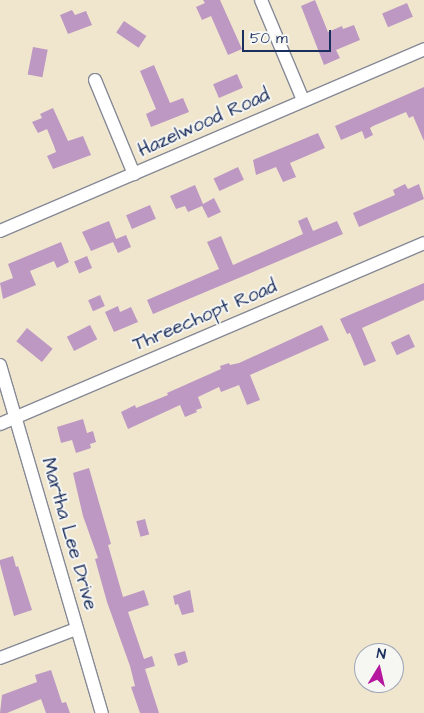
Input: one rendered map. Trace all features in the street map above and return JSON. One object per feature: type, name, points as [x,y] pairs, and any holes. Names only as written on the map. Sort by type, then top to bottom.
[{"type":"street","points":[[261,0],[303,100]]},
{"type":"street","name":"Hazelwood Road","points":[[0,231],[424,49]]},
{"type":"street","points":[[95,80],[134,174]]},
{"type":"street","name":"Threechopt Road","points":[[0,424],[424,243]]},
{"type":"street","name":"Martha Lee Drive","points":[[0,365],[102,713]]},
{"type":"street","points":[[0,658],[76,629]]},
{"type":"building","points":[[203,0],[220,0],[242,49],[228,55],[211,16],[202,20],[196,7],[205,3]]},
{"type":"building","points":[[315,0],[328,32],[342,26],[343,29],[354,25],[360,40],[336,50],[340,58],[324,65],[301,6]]},
{"type":"building","points":[[407,3],[413,17],[388,27],[382,14]]},
{"type":"building","points":[[72,10],[75,15],[86,11],[92,25],[68,34],[60,15]]},
{"type":"building","points":[[124,21],[146,36],[139,48],[116,33]]},
{"type":"building","points":[[33,47],[48,50],[42,77],[28,74]]},
{"type":"building","points":[[154,65],[170,103],[183,98],[189,112],[151,127],[146,114],[156,109],[140,71]]},
{"type":"building","points":[[237,74],[243,88],[219,98],[213,84]]},
{"type":"building","points":[[424,87],[424,141],[413,116],[409,118],[406,112],[373,126],[370,128],[373,135],[365,139],[362,131],[341,140],[335,126]]},
{"type":"building","points":[[53,108],[68,141],[83,136],[91,155],[53,169],[47,156],[56,152],[47,129],[38,133],[32,122],[42,118],[40,114]]},
{"type":"building","points":[[318,133],[325,148],[290,163],[296,177],[283,182],[276,167],[256,175],[253,160]]},
{"type":"building","points":[[238,167],[244,180],[219,191],[214,178]]},
{"type":"building","points":[[405,184],[408,189],[419,184],[424,199],[359,227],[353,213],[395,195],[393,190]]},
{"type":"building","points":[[195,185],[203,204],[214,198],[221,212],[208,218],[202,206],[188,212],[185,206],[176,209],[170,196]]},
{"type":"building","points":[[150,205],[156,219],[132,229],[126,215]]},
{"type":"building","points":[[307,217],[313,231],[337,221],[343,234],[153,314],[147,300],[219,269],[207,242],[221,236],[233,265],[303,234],[298,221]]},
{"type":"building","points":[[109,221],[116,239],[126,235],[131,247],[118,253],[113,242],[91,251],[82,232]]},
{"type":"building","points":[[61,242],[69,262],[57,268],[54,261],[30,271],[36,285],[3,299],[0,283],[13,278],[8,264]]},
{"type":"building","points":[[87,256],[92,268],[79,273],[74,261]]},
{"type":"building","points":[[424,283],[424,300],[362,328],[376,361],[364,366],[350,333],[347,334],[340,319]]},
{"type":"building","points":[[100,295],[105,306],[93,311],[88,300]]},
{"type":"building","points":[[118,306],[120,312],[131,307],[138,322],[114,332],[105,312]]},
{"type":"building","points":[[90,325],[97,339],[74,351],[67,337]]},
{"type":"building","points":[[322,325],[329,340],[250,375],[260,400],[247,405],[239,385],[221,392],[219,387],[198,397],[202,408],[196,410],[197,412],[185,417],[180,405],[128,429],[121,412],[135,405],[136,408],[168,395],[167,393],[221,369],[220,366],[229,363],[230,365],[239,363]]},
{"type":"building","points":[[27,328],[53,349],[42,362],[16,341]]},
{"type":"building","points":[[409,334],[415,347],[397,355],[391,342]]},
{"type":"building","points":[[83,419],[87,433],[93,431],[96,442],[90,444],[91,448],[76,453],[72,440],[61,443],[57,427]]},
{"type":"building","points":[[89,468],[111,544],[108,545],[123,597],[144,590],[149,605],[128,612],[144,659],[152,656],[155,666],[145,669],[159,713],[140,713],[131,687],[135,686],[130,666],[107,602],[95,559],[98,558],[83,516],[73,473]]},
{"type":"building","points":[[145,519],[149,534],[140,537],[136,521]]},
{"type":"building","points":[[13,556],[32,610],[14,616],[0,564],[0,560]]},
{"type":"building","points":[[190,590],[194,612],[182,615],[178,604],[175,605],[173,596]]},
{"type":"building","points":[[185,651],[188,662],[178,666],[174,654]]},
{"type":"building","points":[[51,670],[62,703],[66,702],[70,713],[46,713],[41,699],[7,713],[0,713],[2,695],[37,682],[35,675]]}]
